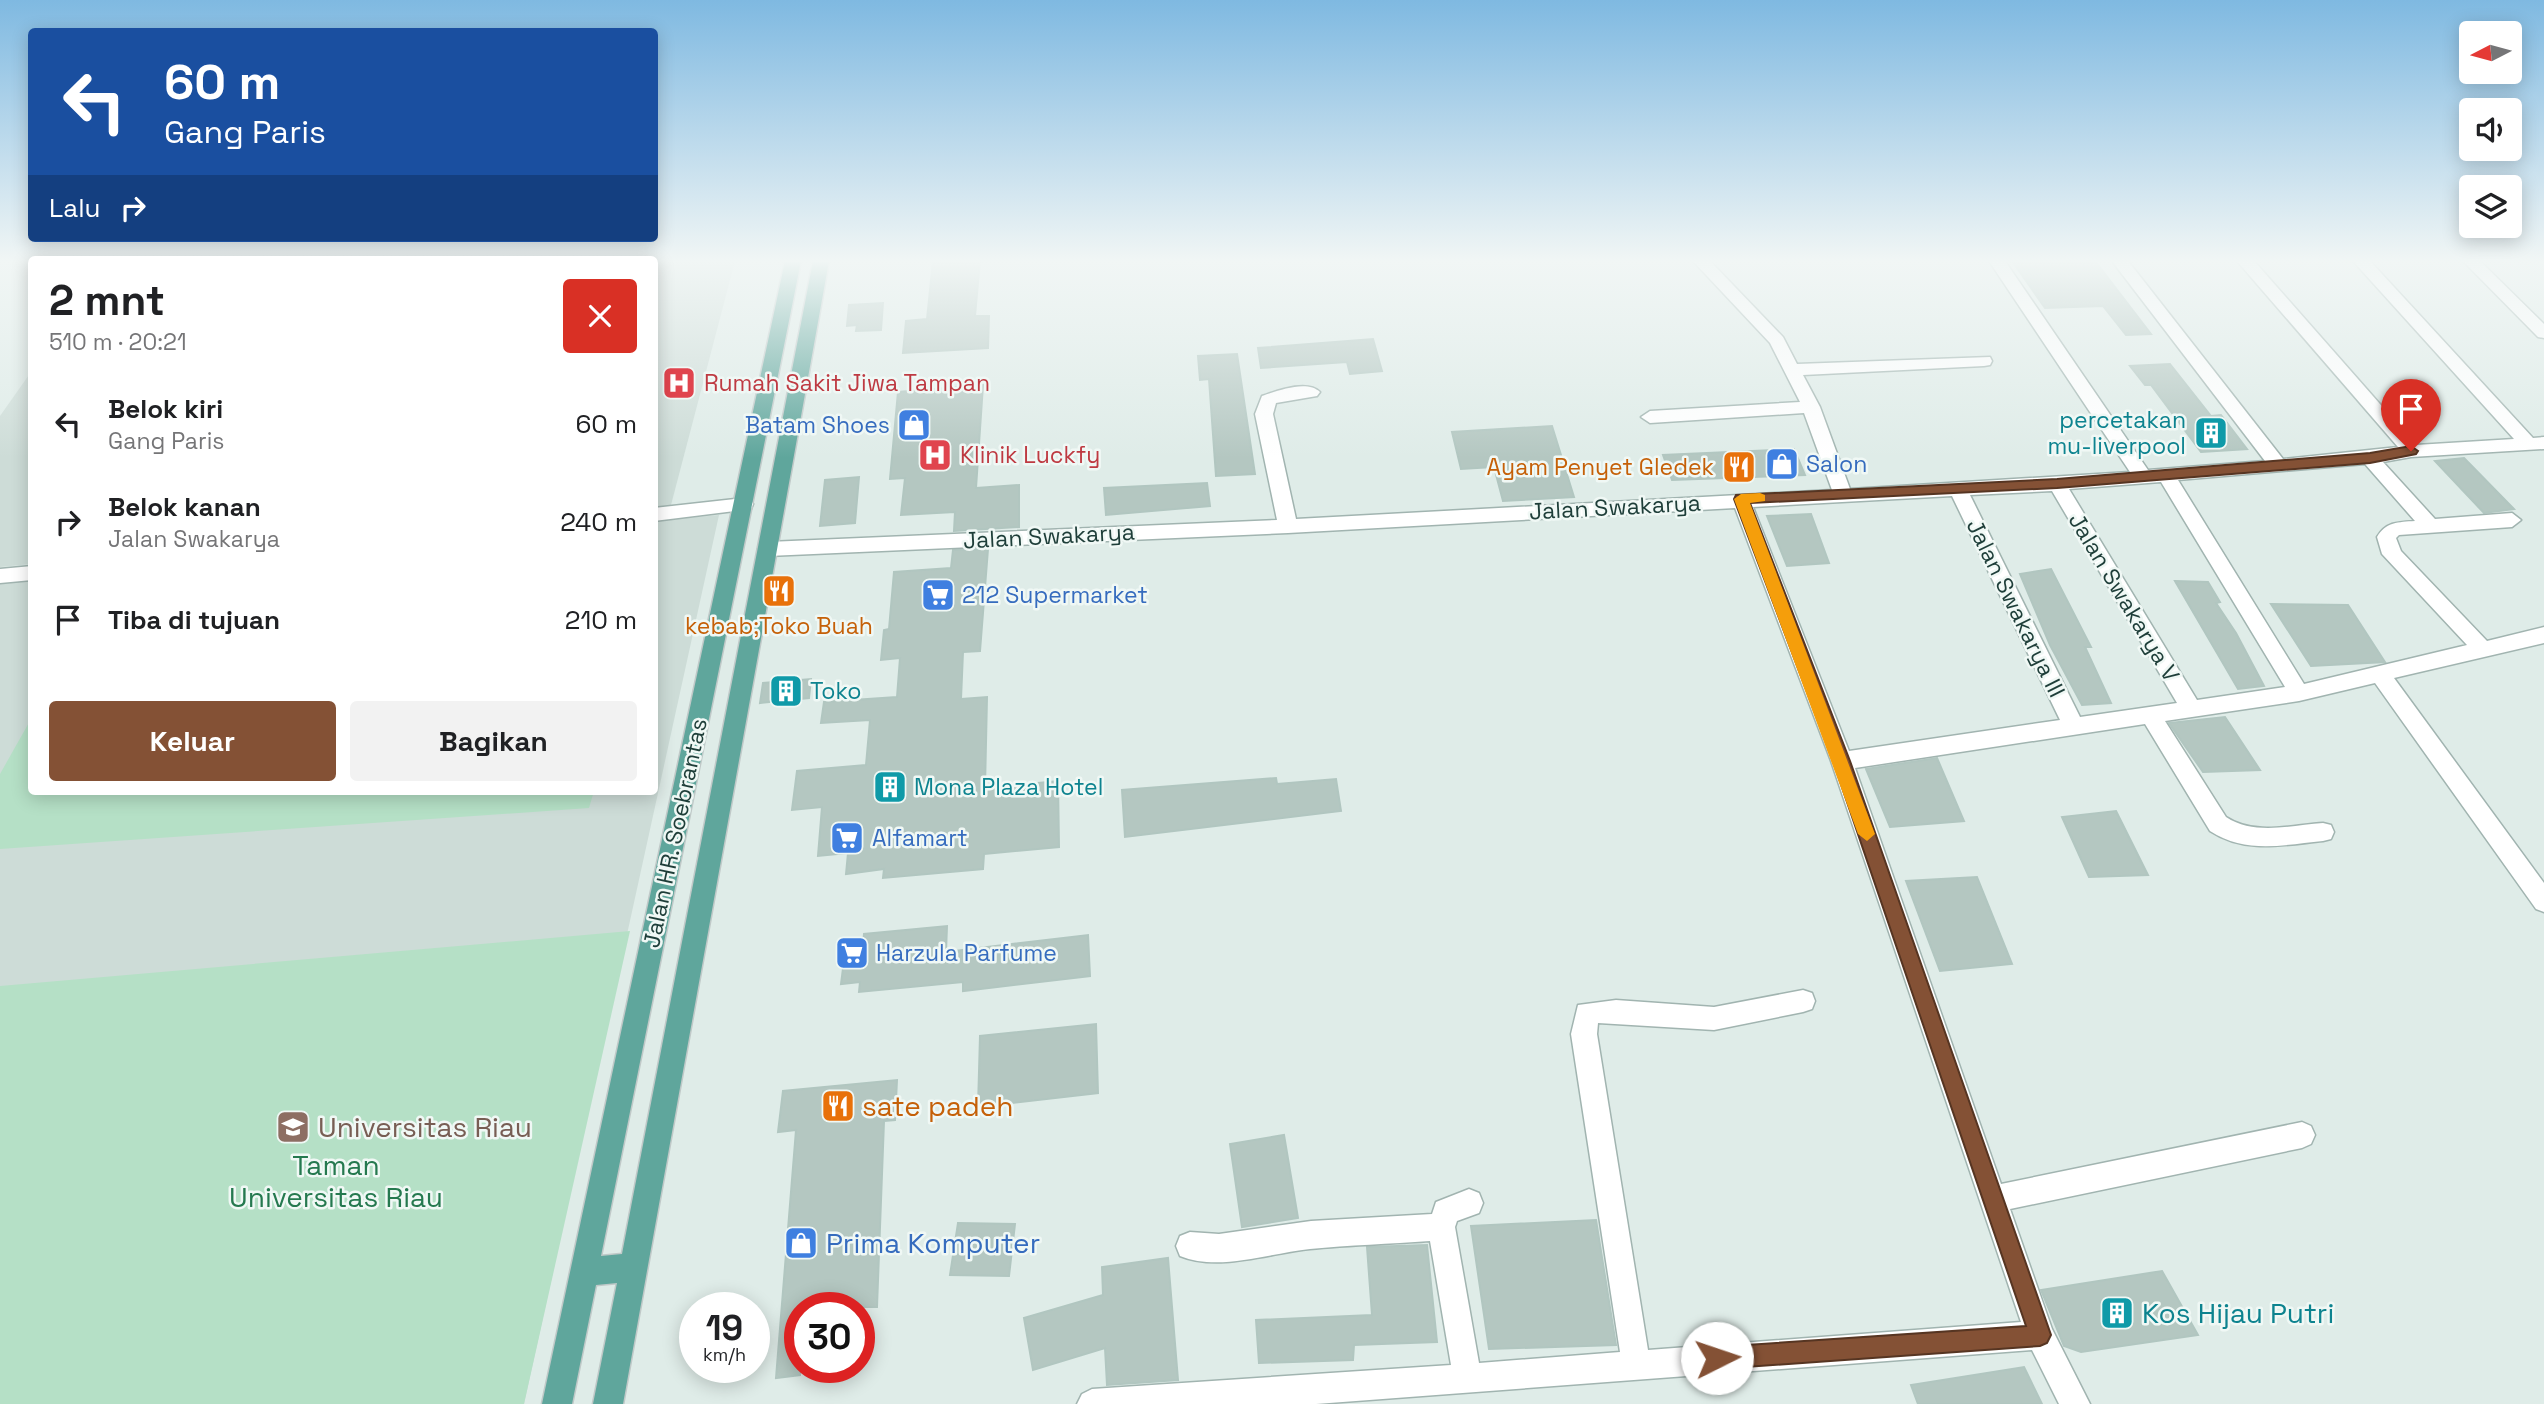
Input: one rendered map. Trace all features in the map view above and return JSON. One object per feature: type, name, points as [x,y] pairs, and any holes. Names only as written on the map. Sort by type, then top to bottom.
[{"type":"main road","name":"Jalan HR. Soebrantas","points":[[557,1404],[779,327]]},
{"type":"main road","name":"Jalan HR. Soebrantas","points":[[608,1404],[810,327]]},
{"type":"main road","points":[[585,1272],[635,1267]]},
{"type":"street","points":[[1763,327],[1777,341],[1811,407],[1843,494]]},
{"type":"street","points":[[2041,327],[2141,477]]},
{"type":"street","points":[[2171,327],[2278,465]]},
{"type":"street","points":[[2302,327],[2411,451]]},
{"type":"street","points":[[2424,327],[2537,444]]},
{"type":"street","points":[[1791,370],[1984,361]]},
{"type":"street","points":[[1288,526],[1264,414],[1268,400],[1284,394],[1311,392]]},
{"type":"street","points":[[1650,417],[1811,407]]},
{"type":"street","name":"Jalan Swakarya","points":[[768,549],[1288,526],[1741,499],[2057,484],[2370,458],[2411,451],[2537,444]]},
{"type":"street","points":[[2370,458],[2430,526]]},
{"type":"street","points":[[2166,475],[2299,694]]},
{"type":"street","name":"Jalan Swakarya V","points":[[2057,484],[2192,710]]},
{"type":"street","name":"Jalan Swakarya III","points":[[1958,489],[2074,727]]},
{"type":"street","points":[[1741,499],[1842,761],[2040,1335],[2075,1404]]},
{"type":"street","points":[[658,515],[744,504]]},
{"type":"street","points":[[2483,649],[2392,554],[2386,537],[2394,529],[2512,520]]},
{"type":"street","points":[[0,576],[28,573]]},
{"type":"street","points":[[1842,761],[2299,694],[2483,649],[2540,642]]},
{"type":"street","points":[[2380,674],[2544,902]]},
{"type":"street","points":[[2150,715],[2218,824],[2228,832],[2240,838],[2323,832]]},
{"type":"street","points":[[1636,1364],[1584,1034],[1587,1013],[1604,1010],[1702,1019],[1726,1018],[1803,1001]]},
{"type":"street","points":[[1993,1199],[2302,1135]]},
{"type":"street","points":[[1468,1380],[1441,1227],[1446,1212],[1469,1203]]},
{"type":"street","points":[[1190,1246],[1219,1248],[1311,1235],[1441,1227]]},
{"type":"street","points":[[1092,1404],[1468,1380],[1636,1364],[2040,1335]]},
{"type":"shaded area","points":[[658,327],[718,327],[671,505],[658,507]]},
{"type":"shaded area","points":[[28,376],[28,564],[0,567],[0,416]]},
{"type":"shaded area","name":"Taman Universitas Riau","points":[[719,515],[658,793],[658,521]]},
{"type":"shaded area","name":"Taman Universitas Riau","points":[[28,576],[28,795],[658,795],[524,1404],[0,1404],[0,578]]},
{"type":"green space","points":[[28,724],[28,795],[593,795],[589,808],[0,849],[0,774]]},
{"type":"green space","name":"Taman Universitas Riau","points":[[630,931],[524,1404],[0,1404],[0,986]]},
{"type":"building","points":[[857,327],[881,327],[881,330],[856,331]]},
{"type":"building","points":[[905,327],[989,327],[988,348],[903,353]]},
{"type":"building","points":[[2119,327],[2145,327],[2151,334],[2126,335]]},
{"type":"building","points":[[1373,339],[1382,371],[1350,374],[1347,362],[1261,368],[1258,348]]},
{"type":"building","points":[[1237,354],[1255,474],[1216,476],[1209,379],[1200,380],[1198,356]]},
{"type":"building","points":[[2170,364],[2211,416],[2221,415],[2247,449],[2201,452],[2151,385],[2145,385],[2130,366]]},
{"type":"building","points":[[983,385],[976,488],[1019,485],[1019,527],[954,531],[955,512],[901,515],[905,478],[890,479],[898,392]]},
{"type":"building","points":[[1552,426],[1574,497],[1503,501],[1494,467],[1461,469],[1452,432]]},
{"type":"building","points":[[1794,449],[1805,475],[1672,480],[1663,455]]},
{"type":"building","points":[[2464,458],[2514,509],[2484,513],[2435,461]]},
{"type":"building","points":[[859,477],[855,523],[820,526],[825,480]]},
{"type":"building","points":[[1207,483],[1210,506],[1106,515],[1104,488]]},
{"type":"building","points":[[1811,514],[1829,563],[1787,566],[1767,516]]},
{"type":"building","points":[[988,549],[980,651],[963,652],[961,699],[987,697],[985,788],[1058,781],[1059,847],[984,854],[983,869],[883,878],[884,869],[846,874],[848,853],[818,856],[822,807],[792,810],[797,771],[866,765],[870,720],[821,723],[824,702],[897,697],[900,658],[881,660],[884,630],[889,629],[894,572],[951,568],[953,550]]},
{"type":"building","points":[[2051,569],[2091,647],[2085,647],[2111,703],[2082,705],[2050,645],[2020,574]]},
{"type":"building","points":[[2175,581],[2208,582],[2220,602],[2216,603],[2236,633],[2264,686],[2238,689]]},
{"type":"building","points":[[2271,604],[2348,605],[2385,662],[2311,666]]},
{"type":"building","name":"Toko","points":[[811,679],[809,698],[760,703],[763,683]]},
{"type":"building","points":[[2225,717],[2260,770],[2203,772],[2169,723]]},
{"type":"building","points":[[1937,758],[1964,821],[1890,827],[1866,769]]},
{"type":"building","points":[[1276,778],[1277,784],[1336,779],[1341,811],[1125,837],[1122,790]]},
{"type":"building","points":[[2116,811],[2148,875],[2089,877],[2062,817]]},
{"type":"building","points":[[1977,877],[2012,964],[1940,971],[1906,881]]},
{"type":"building","points":[[947,926],[946,952],[1088,935],[1090,976],[963,991],[963,982],[859,992],[860,982],[841,984],[846,945],[863,944],[864,934]]},
{"type":"building","points":[[1096,1024],[1098,1093],[978,1107],[980,1036]]},
{"type":"building","points":[[897,1080],[895,1120],[884,1121],[877,1307],[875,1292],[784,1292],[784,1377],[776,1378],[796,1130],[778,1132],[783,1091]]},
{"type":"building","points":[[1284,1135],[1298,1218],[1242,1227],[1230,1144]]},
{"type":"building","points":[[1596,1220],[1616,1345],[1489,1349],[1471,1226]]},
{"type":"building","points":[[958,1223],[1015,1224],[1009,1276],[950,1275]]},
{"type":"building","points":[[1427,1245],[1437,1342],[1354,1345],[1353,1360],[1259,1363],[1256,1320],[1372,1315],[1367,1247]]},
{"type":"building","points":[[1168,1258],[1178,1380],[1107,1385],[1105,1348],[1033,1370],[1024,1318],[1103,1295],[1102,1267]]},
{"type":"building","name":"Kos Hijau Putri","points":[[2162,1271],[2198,1335],[2081,1352],[2064,1346],[2041,1290]]},
{"type":"building","points":[[2024,1367],[2042,1404],[1918,1404],[1911,1385]]},
{"type":"slow traffic","points":[[1760,498],[1741,499],[1842,761],[1867,834]]},
{"type":"place","name":"Rumah Sakit Jiwa Tampan","points":[[679,383]]},
{"type":"place","name":"Batam Shoes","points":[[914,425]]},
{"type":"place","name":"percetakan mu-liverpool","points":[[2211,433]]},
{"type":"place","name":"Klinik Luckfy","points":[[935,455]]},
{"type":"place","name":"Salon","points":[[1782,464]]},
{"type":"place","name":"Ayam Penyet Gledek","points":[[1739,467]]},
{"type":"place","name":"kebab;Toko Buah","points":[[779,591]]},
{"type":"place","name":"212 Supermarket","points":[[938,595]]},
{"type":"place","name":"Toko","points":[[786,691]]},
{"type":"place","name":"Mona Plaza Hotel","points":[[890,787]]},
{"type":"place","name":"Alfamart","points":[[847,838]]},
{"type":"place","name":"Harzula Parfume","points":[[852,953]]},
{"type":"place","name":"sate padeh","points":[[838,1106]]},
{"type":"place","name":"Universitas Riau","points":[[293,1127]]},
{"type":"place","name":"Prima Komputer","points":[[801,1243]]},
{"type":"place","name":"Kos Hijau Putri","points":[[2117,1313]]},
{"type":"route","points":[[1717,1358],[2040,1335],[1842,761],[1741,499],[2057,484],[2370,458],[2411,451]]}]
